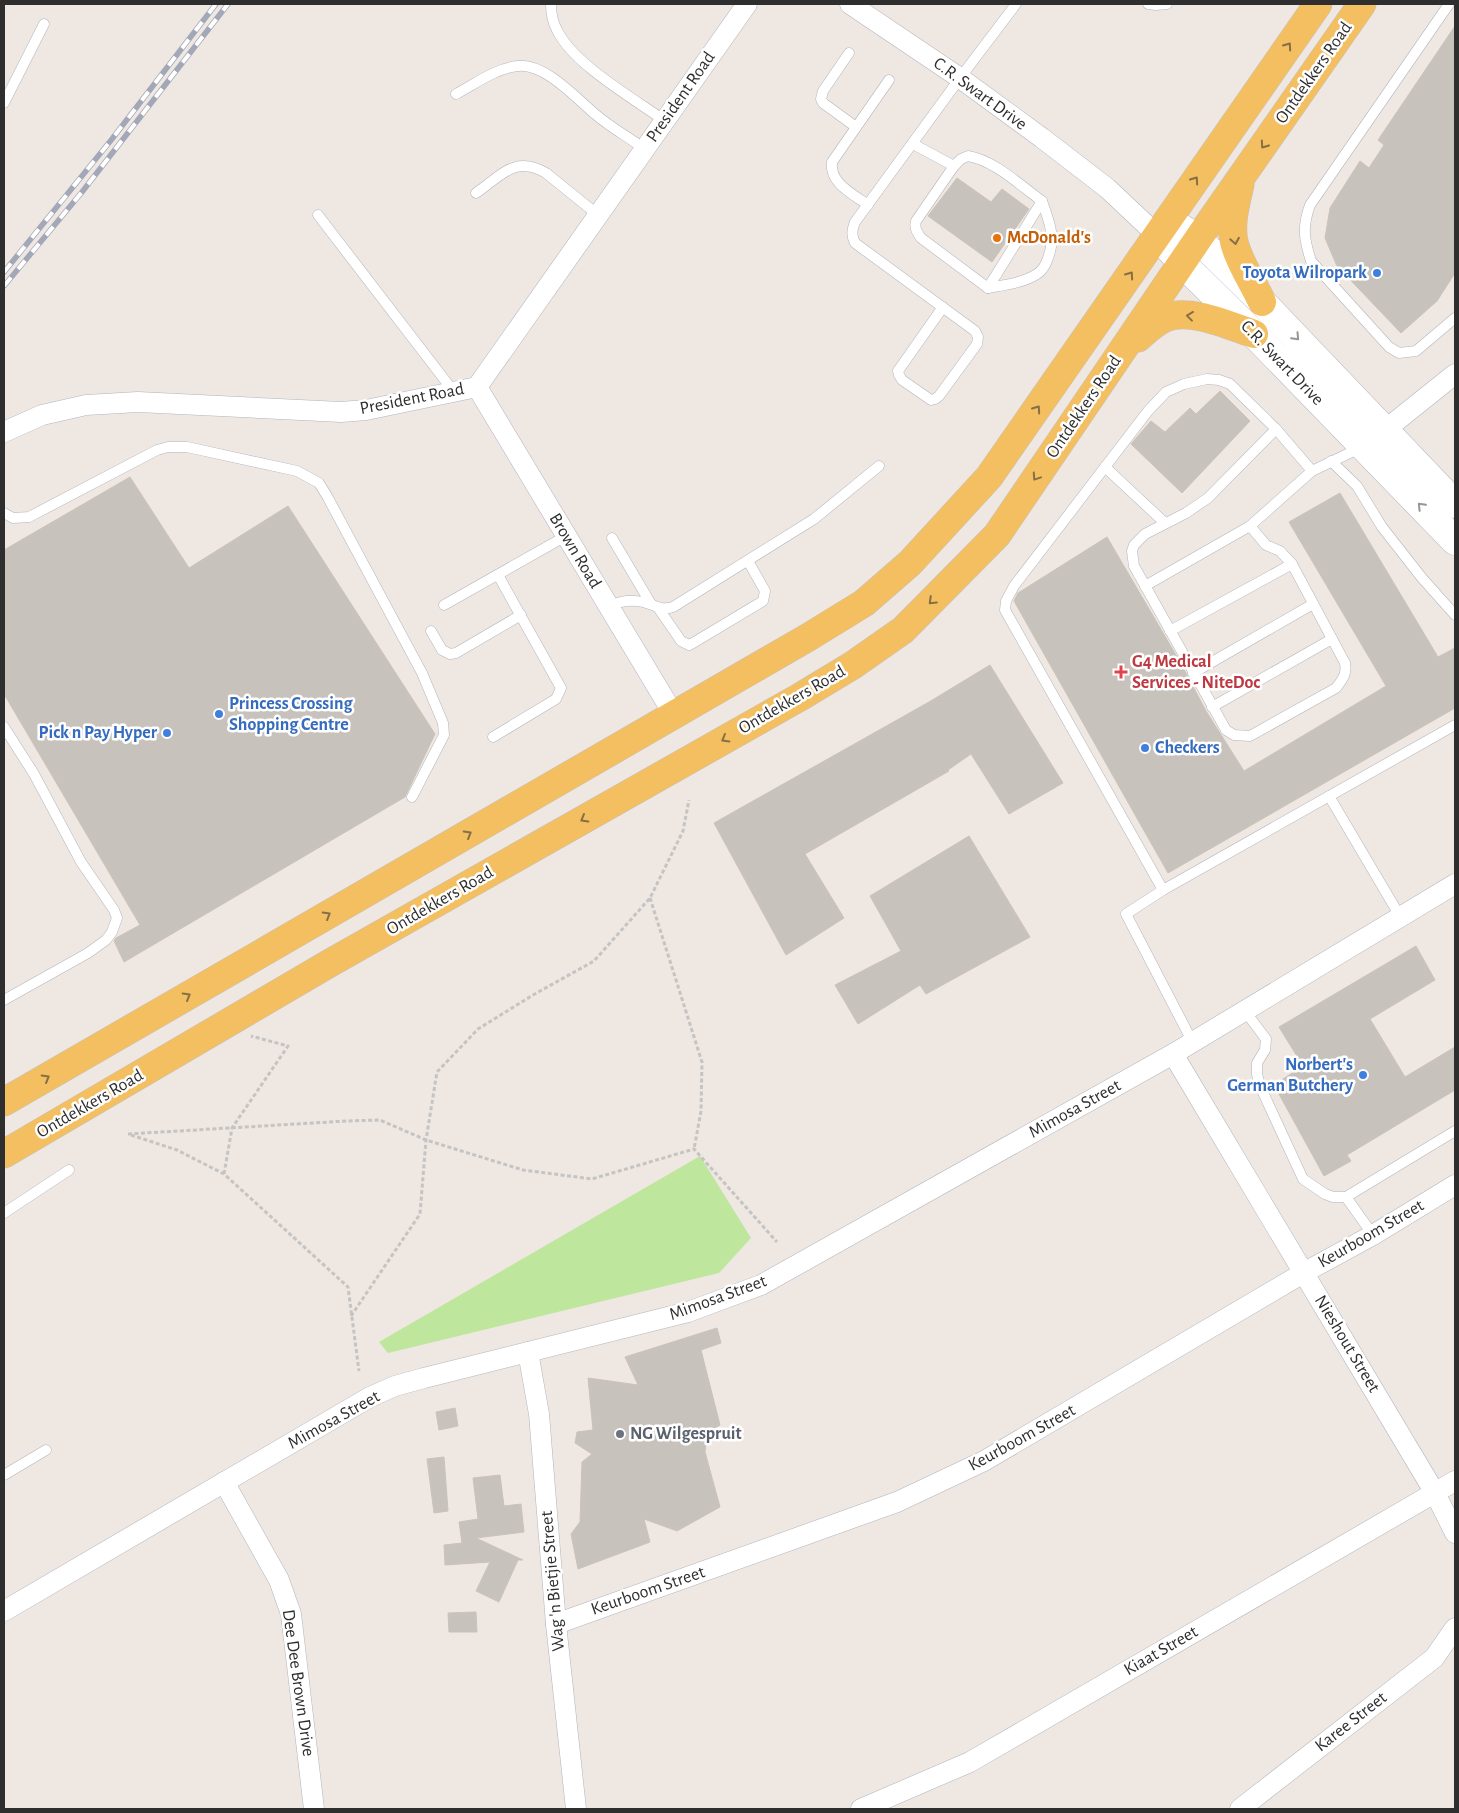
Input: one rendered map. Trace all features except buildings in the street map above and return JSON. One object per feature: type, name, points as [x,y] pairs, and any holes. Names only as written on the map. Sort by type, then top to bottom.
[{"type":"main road","name":"Ontdekkers Road","points":[[4,1102],[807,638],[864,602],[910,563],[989,477],[1318,4]]},
{"type":"main road","name":"Ontdekkers Road","points":[[4,1154],[330,963],[800,697],[853,665],[903,630],[997,535],[1198,239],[1362,4]]},
{"type":"main road","points":[[1242,176],[1235,206],[1234,240],[1237,252],[1262,302]]},
{"type":"main road","name":"C.R. Swart Drive","points":[[1163,228],[1198,239],[1262,302],[1455,541]]},
{"type":"main road","name":"C.R. Swart Drive","points":[[1163,228],[1182,263],[1254,334],[1374,439],[1455,504]]},
{"type":"main road","points":[[1115,362],[1149,328],[1164,318],[1178,315],[1211,320],[1254,334]]},
{"type":"street","name":"President Road","points":[[4,432],[42,415],[86,404],[138,402],[341,412],[366,410],[477,387],[747,4]]},
{"type":"street","name":"C.R. Swart Drive","points":[[850,4],[960,78],[1163,228]]},
{"type":"street","points":[[1374,439],[1455,374]]},
{"type":"street","name":"Brown Road","points":[[477,387],[674,715]]},
{"type":"street","name":"Mimosa Street","points":[[4,1611],[370,1397],[396,1386],[424,1378],[688,1312],[761,1285],[1173,1054],[1455,884]]},
{"type":"street","name":"Nieshout Street","points":[[1173,1054],[1305,1272],[1435,1493],[1455,1533]]},
{"type":"street","name":"Keurboom Street","points":[[556,1624],[897,1502],[975,1465],[1042,1428],[1305,1272],[1373,1235],[1455,1185]]},
{"type":"street","name":"Wag 'n Bietjie Street","points":[[528,1352],[538,1414],[556,1624],[576,1809]]},
{"type":"street","name":"Kiaat Street","points":[[861,1809],[970,1762],[1455,1481]]},
{"type":"street","name":"Dee Dee Brown Drive","points":[[224,1482],[279,1580],[291,1614],[314,1809]]},
{"type":"street","name":"Karee Street","points":[[1240,1809],[1434,1658],[1455,1628]]},
{"type":"lane","points":[[551,4],[551,16],[557,31],[579,57],[595,71],[665,121]]},
{"type":"lane","points":[[943,307],[898,371],[898,375],[902,380],[931,400],[939,396],[977,344],[978,337],[975,331],[943,307],[855,243],[852,237],[852,229],[855,222],[1016,4]]},
{"type":"lane","points":[[1148,4],[1167,4]]},
{"type":"lane","points":[[1451,6],[1310,205],[1304,230],[1311,261],[1389,347],[1399,353],[1416,351],[1455,318]]},
{"type":"lane","points":[[4,103],[44,24]]},
{"type":"lane","points":[[849,53],[822,91],[821,99],[823,103],[856,127]]},
{"type":"lane","points":[[456,94],[499,71],[520,66],[532,68],[545,73],[566,88],[595,115],[645,149]]},
{"type":"lane","points":[[868,205],[836,181],[831,168],[834,157],[890,80]]},
{"type":"lane","points":[[913,144],[954,166]]},
{"type":"lane","points":[[968,156],[976,157],[990,164],[1042,201],[1051,224],[1053,238],[1046,263],[1039,273],[1025,280],[988,288],[921,238],[916,231],[916,221],[954,166],[961,159],[968,156]]},
{"type":"lane","points":[[476,193],[515,166],[523,165],[546,173],[598,216]]},
{"type":"lane","points":[[988,288],[1042,201]]},
{"type":"lane","points":[[318,215],[454,392]]},
{"type":"lane","points":[[1163,890],[1005,610],[1006,601],[1014,586],[1148,411],[1166,392],[1184,384],[1207,379],[1219,380],[1230,384],[1276,429],[1312,471]]},
{"type":"lane","points":[[1250,526],[1266,545],[1280,551],[1292,564],[1345,663],[1346,670],[1344,678],[1336,688],[1250,736],[1234,735],[1226,730],[1134,566],[1132,551],[1134,545],[1145,534],[1186,513],[1208,498],[1276,429]]},
{"type":"lane","points":[[1145,586],[1250,526],[1312,471],[1374,439]]},
{"type":"lane","points":[[4,513],[13,518],[29,517],[157,450],[168,447],[187,447],[297,471],[319,484],[328,496],[422,673],[443,723],[444,735],[412,797]]},
{"type":"lane","points":[[1331,461],[1357,486],[1390,538],[1455,615]]},
{"type":"lane","points":[[609,606],[627,600],[667,610],[673,607],[814,519],[879,466]]},
{"type":"lane","points":[[1105,467],[1165,524]]},
{"type":"lane","points":[[444,605],[566,536]]},
{"type":"lane","points":[[612,538],[655,606],[681,641],[689,645],[763,601],[765,591],[748,561]]},
{"type":"lane","points":[[1170,631],[1292,564]]},
{"type":"lane","points":[[493,737],[556,699],[561,688],[498,575]]},
{"type":"lane","points":[[1194,673],[1313,604]]},
{"type":"lane","points":[[431,631],[442,650],[450,654],[456,653],[521,615]]},
{"type":"lane","points":[[1212,707],[1332,639]]},
{"type":"lane","points":[[1192,1041],[1126,914],[1163,890],[1455,725]]},
{"type":"lane","points":[[4,727],[34,774],[80,862],[114,910],[117,918],[112,932],[106,940],[88,953],[4,1000]]},
{"type":"lane","points":[[1330,796],[1401,918]]},
{"type":"lane","points":[[1245,1011],[1266,1039],[1265,1050],[1257,1064],[1260,1086],[1303,1179],[1326,1194],[1333,1197],[1346,1197],[1455,1131]]},
{"type":"lane","points":[[4,1213],[69,1170]]},
{"type":"lane","points":[[1346,1197],[1373,1235]]},
{"type":"lane","points":[[4,1475],[46,1450]]},
{"type":"path","points":[[350,1316],[420,1214],[426,1140],[437,1072],[478,1029],[533,995],[594,961],[650,898],[683,831],[689,800]]},
{"type":"path","points":[[650,898],[702,1062],[701,1111],[694,1149]]},
{"type":"path","points":[[220,1027],[288,1046],[232,1128],[224,1174]]},
{"type":"path","points":[[359,1371],[350,1316],[348,1287],[224,1174],[177,1150],[128,1134],[380,1120],[426,1140],[523,1170],[592,1180],[694,1149]]},
{"type":"path","points":[[694,1149],[776,1242]]},
{"type":"green space","points":[[700,1156],[751,1238],[719,1273],[388,1353],[379,1342]]},
{"type":"railway","points":[[4,272],[112,139],[216,4]]},
{"type":"railway","points":[[4,286],[82,192],[228,4]]},
{"type":"place","name":"McDonald's","points":[[997,238]]},
{"type":"place","name":"Toyota Wilropark","points":[[1377,273]]},
{"type":"place","name":"G4 Medical Services - NiteDoc","points":[[1121,672]]},
{"type":"place","name":"Princess Crossing Shopping Centre","points":[[219,714]]},
{"type":"place","name":"Pick n Pay Hyper","points":[[167,733]]},
{"type":"place","name":"Checkers","points":[[1145,748]]},
{"type":"place","name":"Norbert's German Butchery","points":[[1363,1075]]},
{"type":"place","name":"NG Wilgespruit","points":[[620,1434]]}]
